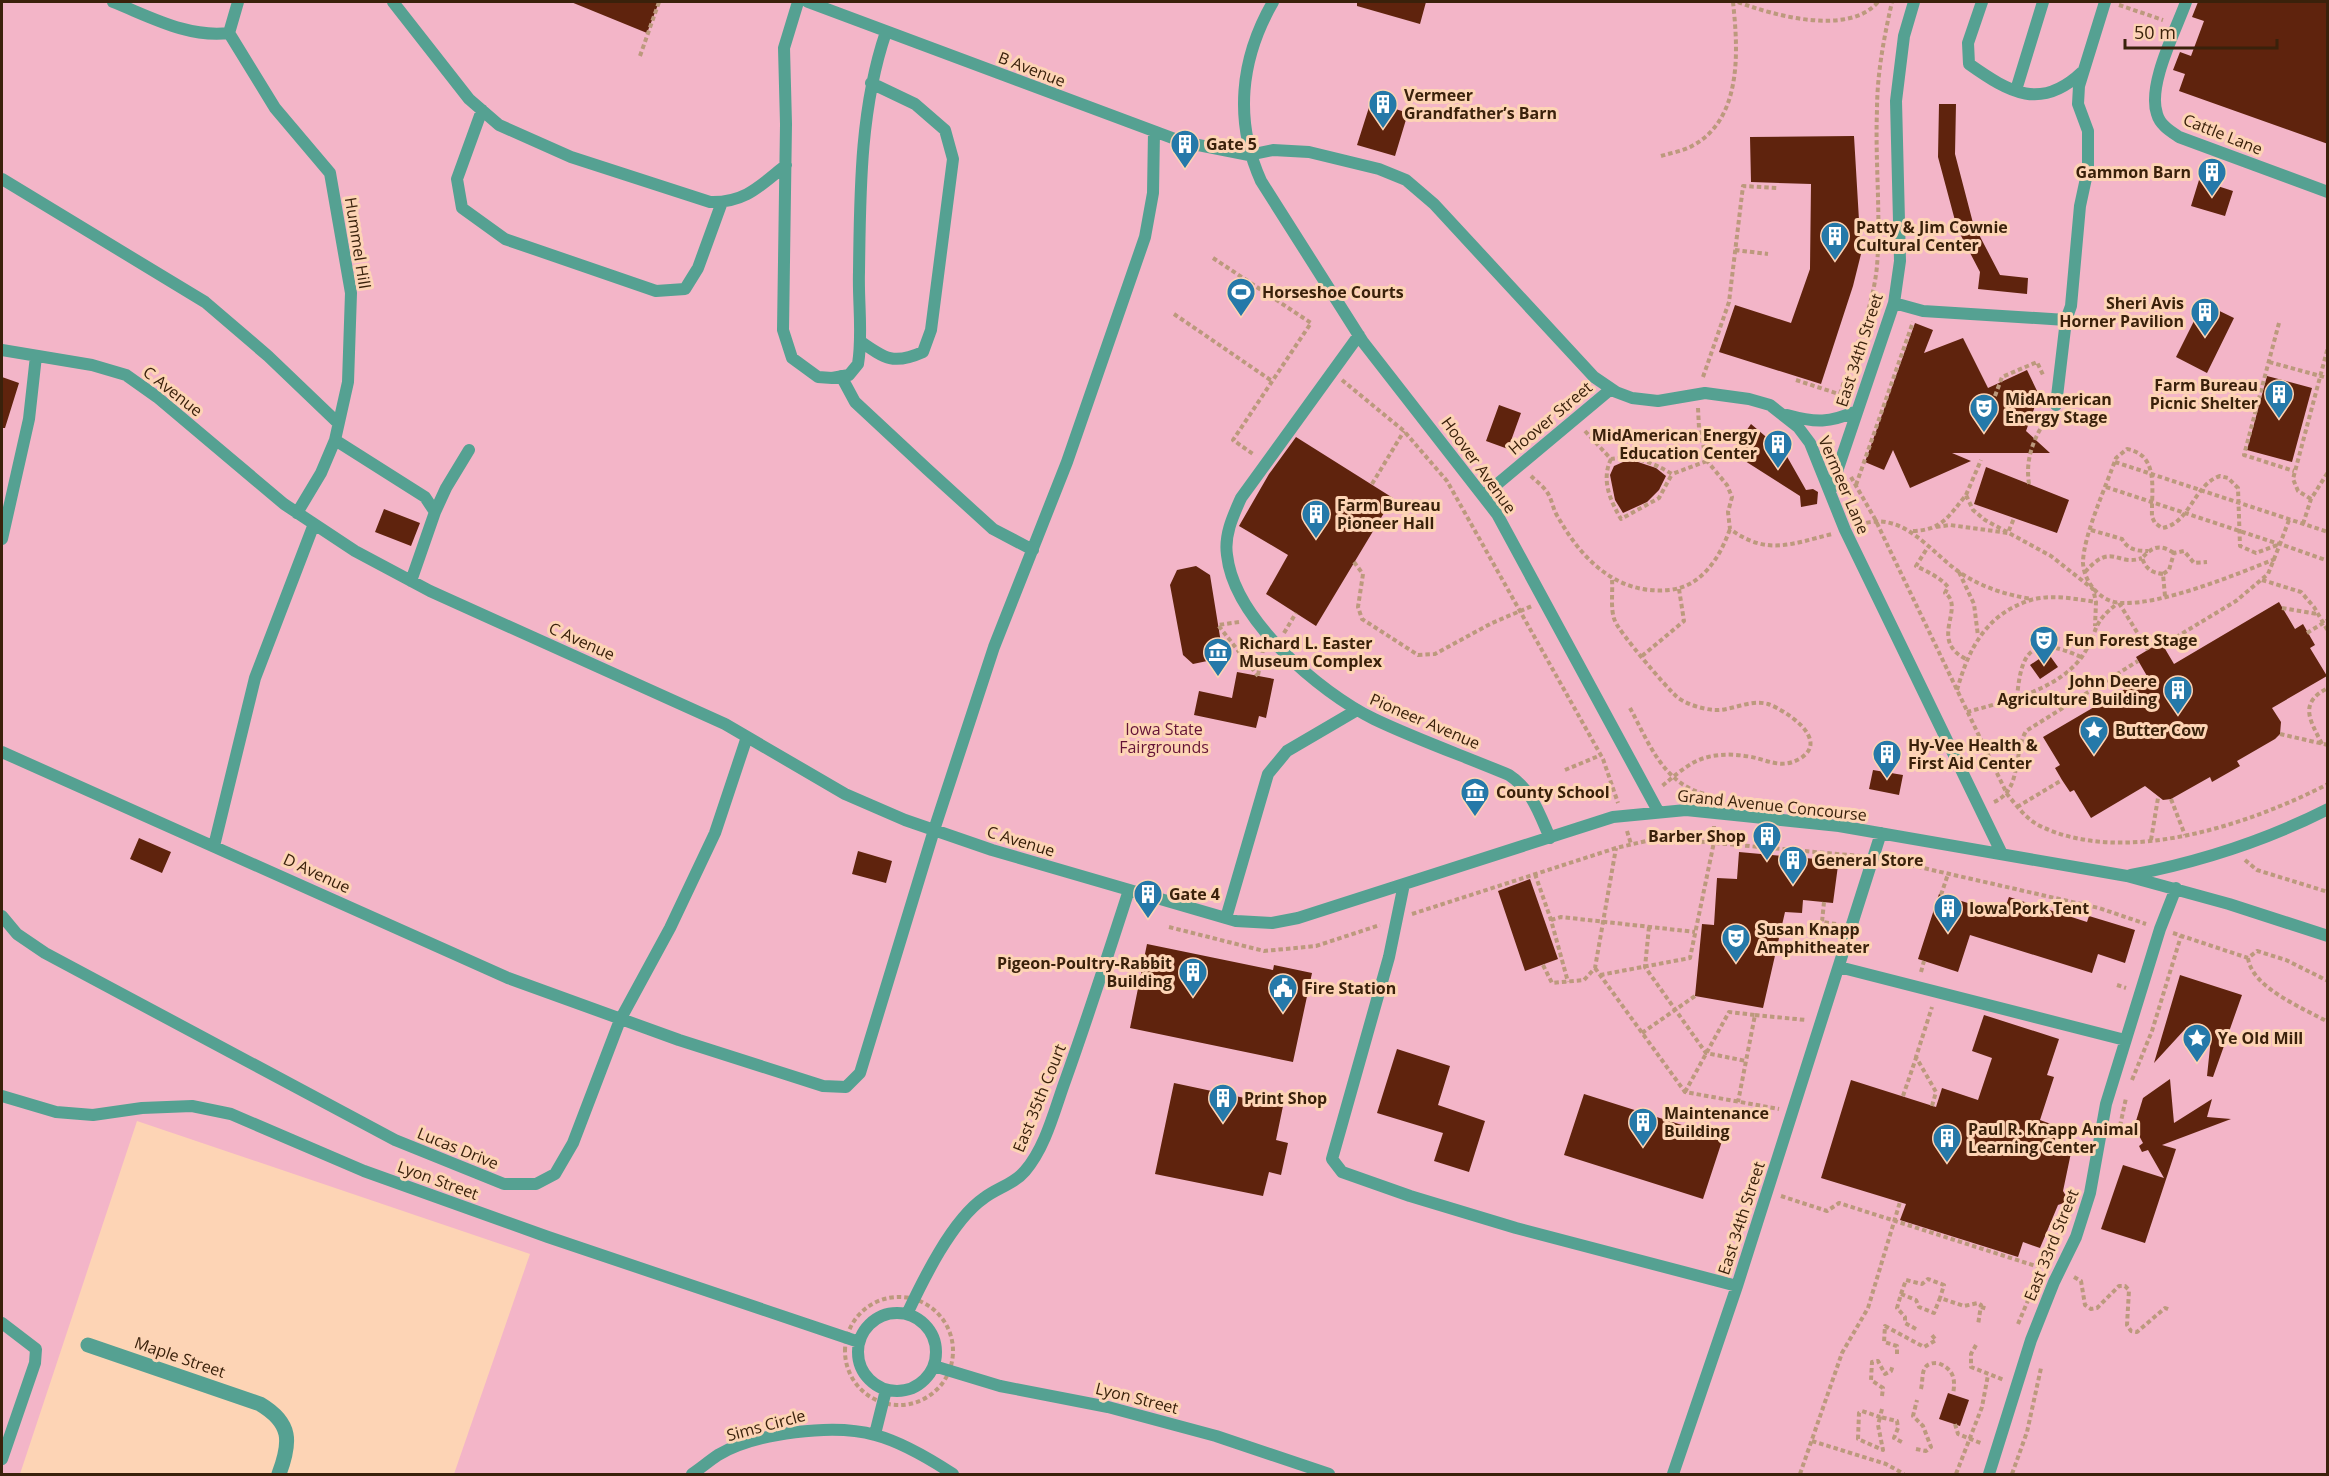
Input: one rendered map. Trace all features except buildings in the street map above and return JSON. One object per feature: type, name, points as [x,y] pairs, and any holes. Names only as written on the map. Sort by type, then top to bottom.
[{"type":"street","name":"Maple Street","points":[[88,1345],[260,1404],[275,1412],[285,1426],[288,1443],[279,1474]]},
{"type":"lane","points":[[113,2],[183,30],[213,35],[229,33],[238,2]]},
{"type":"lane","points":[[393,2],[433,56],[469,99],[500,124],[571,157],[710,202],[722,202],[748,196],[786,165]]},
{"type":"lane","points":[[798,2],[784,48],[786,165],[783,330],[792,358],[818,377],[849,375],[858,364],[860,341],[858,274],[862,184],[871,84],[886,32]]},
{"type":"lane","name":"B Avenue","points":[[808,2],[1154,132],[1184,142],[1249,155]]},
{"type":"lane","name":"Hoover Avenue","points":[[1273,2],[1262,20],[1242,92],[1249,155],[1261,181],[1359,335],[1497,514],[1658,811]]},
{"type":"lane","name":"East 34th Street","points":[[1830,492],[1894,303],[1900,261],[1896,101],[1904,36],[1914,2]]},
{"type":"lane","points":[[1982,2],[1968,43],[1969,64],[1998,84],[2037,96],[2066,87],[2083,71]]},
{"type":"lane","points":[[2016,90],[2043,2]]},
{"type":"lane","points":[[2056,405],[2066,320],[2071,306],[2080,206],[2088,169],[2088,131],[2078,104],[2079,86],[2105,2]]},
{"type":"lane","name":"Cattle Lane","points":[[2186,2],[2153,99],[2157,116],[2164,127],[2179,137],[2328,192]]},
{"type":"lane","name":"Hummel Hill","points":[[229,33],[275,108],[330,172],[351,293],[348,382],[334,440],[321,473],[297,513]]},
{"type":"lane","points":[[860,341],[881,356],[902,361],[923,352],[932,330],[953,159],[945,130],[915,104],[871,84]]},
{"type":"lane","points":[[482,110],[457,179],[462,208],[505,239],[656,291],[685,289],[698,268],[722,202]]},
{"type":"lane","name":"D Avenue","points":[[2,752],[508,978],[620,1020],[823,1086],[846,1087],[860,1073],[934,830],[994,647],[1067,462],[1145,237],[1153,193],[1154,132]]},
{"type":"lane","name":"Vermeer Lane","points":[[1249,155],[1273,150],[1309,152],[1379,169],[1406,180],[1434,204],[1594,377],[1611,389],[1632,398],[1658,401],[1706,393],[1749,399],[1770,405],[1798,427],[1810,443],[1845,530],[2002,854]]},
{"type":"lane","points":[[2,179],[97,234],[205,302],[268,356],[338,423]]},
{"type":"lane","points":[[1894,303],[1917,309],[2066,320]]},
{"type":"lane","name":"Pioneer Avenue","points":[[1359,335],[1241,498],[1230,524],[1226,553],[1232,582],[1258,623],[1290,657],[1357,710],[1509,775],[1523,784],[1531,795],[1550,838]]},
{"type":"lane","points":[[2,350],[36,356],[27,430],[2,539]]},
{"type":"lane","name":"C Avenue","points":[[36,356],[92,365],[126,375],[157,397],[297,513],[355,551],[411,581],[725,724],[845,794],[934,830],[1149,896]]},
{"type":"lane","points":[[841,376],[855,402],[993,529],[1033,550]]},
{"type":"lane","name":"Hoover Street","points":[[1483,496],[1611,389]]},
{"type":"lane","points":[[1780,413],[1810,422],[1836,420],[1859,406]]},
{"type":"lane","points":[[334,440],[425,497],[435,512]]},
{"type":"lane","points":[[411,581],[435,512],[446,488],[469,450]]},
{"type":"lane","points":[[214,846],[255,678],[314,524]]},
{"type":"lane","points":[[1226,918],[1268,774],[1287,751],[1357,710]]},
{"type":"lane","name":"Lucas Drive","points":[[2,916],[17,934],[45,953],[394,1140],[504,1184],[536,1184],[555,1174],[573,1143],[620,1020],[670,928],[715,833],[747,737]]},
{"type":"lane","points":[[2127,876],[2167,868],[2232,850],[2294,826],[2328,809]]},
{"type":"lane","name":"Grand Avenue Concourse","points":[[1149,896],[1226,918],[1272,923],[1298,918],[1622,816],[1686,810],[1881,834],[2127,876],[2176,888],[2328,936]]},
{"type":"lane","name":"East 34th Street","points":[[1673,1474],[1737,1286],[1881,834]]},
{"type":"lane","points":[[1404,884],[1389,957],[1332,1159],[1342,1172],[1410,1196],[1516,1228],[1737,1286]]},
{"type":"lane","name":"East 33rd Street","points":[[1989,1474],[2031,1340],[2054,1282],[2076,1236],[2090,1193],[2106,1104],[2160,929],[2176,888]]},
{"type":"lane","name":"East 35th Court","points":[[907,1314],[933,1260],[969,1214],[983,1198],[1007,1186],[1025,1171],[1039,1148],[1078,1045],[1129,890]]},
{"type":"lane","points":[[1839,967],[2125,1040]]},
{"type":"lane","name":"Lyon Street","points":[[2,1096],[56,1112],[93,1115],[142,1108],[192,1106],[231,1114],[364,1171],[548,1237],[859,1342]]},
{"type":"lane","points":[[897,1313],[907,1314],[917,1318],[932,1334],[936,1355],[934,1366],[920,1384],[909,1390],[885,1396],[863,1371],[858,1354],[859,1342],[863,1332],[877,1318],[897,1313]]},
{"type":"lane","points":[[2,1323],[36,1349],[35,1363],[2,1459]]},
{"type":"lane","name":"Lyon Street","points":[[934,1366],[1000,1386],[1108,1407],[1216,1436],[1329,1474]]},
{"type":"lane","points":[[875,1434],[885,1396]]},
{"type":"lane","name":"Sims Circle","points":[[692,1474],[719,1455],[744,1444],[816,1428],[875,1434],[932,1460],[952,1474]]},
{"type":"path","points":[[640,56],[659,2]]},
{"type":"path","points":[[1661,156],[1692,147],[1712,132],[1729,99],[1738,57],[1732,2]]},
{"type":"path","points":[[1738,2],[1760,10],[1815,20],[1851,20],[1878,2]]},
{"type":"path","points":[[1840,394],[1867,309],[1876,269],[1879,196],[1878,89],[1892,2]]},
{"type":"path","points":[[2133,10],[2160,20]]},
{"type":"path","points":[[1521,465],[1548,494],[1556,515],[1572,539],[1612,580],[1639,589],[1680,589],[1701,576],[1714,562],[1723,549],[1730,529],[1728,512],[1732,496],[1727,484],[1707,461],[1698,428],[1697,396],[1729,302],[1743,186],[1777,188]]},
{"type":"path","points":[[1735,250],[1768,254]]},
{"type":"path","points":[[1213,258],[1311,323],[1233,440],[1267,463]]},
{"type":"path","points":[[1856,485],[1917,309]]},
{"type":"path","points":[[1174,314],[1272,381]]},
{"type":"path","points":[[2279,323],[2244,455],[2294,471]]},
{"type":"path","points":[[2311,499],[2298,491],[2293,479],[2328,347]]},
{"type":"path","points":[[1995,396],[2002,377],[2037,362],[2056,405],[2044,422],[2030,453],[2026,469],[2029,484]]},
{"type":"path","points":[[2269,362],[2328,378]]},
{"type":"path","points":[[1332,372],[1404,432],[1447,481],[1522,610],[1601,756],[1631,844]]},
{"type":"path","points":[[1796,380],[1840,394],[1859,406],[1883,408]]},
{"type":"path","points":[[1574,420],[1611,459]]},
{"type":"path","points":[[1372,484],[1404,432]]},
{"type":"path","points":[[2095,626],[2096,602],[2093,589],[2085,578],[2083,561],[2091,530],[2115,462],[2119,453],[2127,449],[2138,452],[2148,459],[2151,474],[2152,517],[2155,523],[2162,528],[2178,521],[2213,478],[2228,478],[2238,489],[2240,546],[2256,553],[2280,544]]},
{"type":"path","points":[[1611,459],[1628,456],[1657,464],[1672,474]]},
{"type":"path","points":[[1841,458],[1875,519],[2007,794],[2039,825],[2077,837],[2116,842],[2151,840],[2185,835],[2265,812],[2328,784]]},
{"type":"path","points":[[1611,459],[1606,470],[1606,483],[1612,504],[1621,519],[1659,498],[1672,474],[1707,461]]},
{"type":"path","points":[[1730,529],[1763,546],[1779,548],[1845,530],[1875,519],[1912,531],[1931,530],[1948,518],[1966,495],[1981,460]]},
{"type":"path","points":[[2115,462],[2328,532]]},
{"type":"path","points":[[2303,525],[2311,499],[2328,472]]},
{"type":"path","points":[[2106,486],[2239,529],[2328,561]]},
{"type":"path","points":[[1966,495],[1973,510],[2007,533],[2051,556],[2093,589],[2119,603],[2148,650]]},
{"type":"path","points":[[2007,533],[2014,518]]},
{"type":"path","points":[[2163,645],[2236,601],[2268,574],[2289,520]]},
{"type":"path","points":[[1936,527],[1950,525],[2007,533]]},
{"type":"path","points":[[2091,530],[2122,539],[2126,546],[2137,551],[2149,551]]},
{"type":"path","points":[[1912,531],[1958,570],[1982,585],[2009,595],[2032,599],[2062,598],[2096,602]]},
{"type":"path","points":[[2085,572],[2093,562],[2104,557],[2113,555],[2135,561],[2161,546],[2174,553],[2184,551],[2194,563],[2207,562]]},
{"type":"path","points":[[1926,550],[1916,566],[1932,574],[1948,587],[1945,593],[1950,597],[1953,608],[1948,623],[1950,645],[1957,654],[1966,659]]},
{"type":"path","points":[[2142,558],[2145,566],[2154,573],[2163,574],[2169,570],[2174,553]]},
{"type":"path","points":[[1967,712],[2040,690],[2081,657],[2095,626],[2105,613],[2119,603],[2165,596],[2275,560]]},
{"type":"path","points":[[1354,562],[1363,574],[1358,607],[1362,619],[1418,655],[1435,654],[1492,623],[1544,601]]},
{"type":"path","points":[[1958,570],[1974,604],[1978,637]]},
{"type":"path","points":[[2163,574],[2165,596]]},
{"type":"path","points":[[2261,579],[2301,592],[2325,622],[2328,631]]},
{"type":"path","points":[[1612,580],[1615,621],[1676,696],[1690,704],[1715,710],[1758,702],[1767,704],[1787,712],[1800,722],[1808,735],[1809,748],[1804,756],[1791,764],[1775,765],[1746,756],[1724,755],[1692,763],[1649,795]]},
{"type":"path","points":[[1642,656],[1684,621],[1680,589]]},
{"type":"path","points":[[1957,691],[1966,659],[1978,637],[2006,611],[2032,599]]},
{"type":"path","points":[[2283,608],[2317,614]]},
{"type":"path","points":[[2307,633],[2325,622]]},
{"type":"path","points":[[1218,625],[1258,676]]},
{"type":"path","points":[[2017,698],[2019,674],[2025,658],[2039,647],[2058,646],[2081,657]]},
{"type":"path","points":[[1978,806],[1996,801],[2007,794],[2013,782],[2020,741],[2026,731],[2138,661]]},
{"type":"path","points":[[2322,744],[2309,718],[2309,705],[2317,693],[2328,688]]},
{"type":"path","points":[[1600,975],[1689,958],[1714,842],[1715,797],[1699,793],[1672,778],[1630,708]]},
{"type":"path","points":[[2280,734],[2328,745]]},
{"type":"path","points":[[1565,770],[1601,756]]},
{"type":"path","points":[[2018,807],[2062,780]]},
{"type":"path","points":[[2151,840],[2158,798]]},
{"type":"path","points":[[2171,799],[2185,835]]},
{"type":"path","points":[[1169,927],[1264,951],[1316,946],[1616,848],[1659,838],[1874,857],[2099,908],[2248,958]]},
{"type":"path","points":[[1543,964],[1552,983],[1584,980],[1595,968],[1616,848]]},
{"type":"path","points":[[2232,850],[2257,870],[2328,891]]},
{"type":"path","points":[[1535,874],[1551,920],[1568,982]]},
{"type":"path","points":[[1941,895],[1948,874]]},
{"type":"path","points":[[1824,902],[1822,922],[1852,926]]},
{"type":"path","points":[[1551,920],[1561,916],[1695,932]]},
{"type":"path","points":[[2143,935],[2146,924]]},
{"type":"path","points":[[1649,927],[1645,967],[1675,1010],[1707,1053],[1746,1061]]},
{"type":"path","points":[[2248,958],[2257,951],[2286,960],[2328,981]]},
{"type":"path","points":[[2248,958],[2249,967],[2255,977],[2266,987],[2328,1022]]},
{"type":"path","points":[[1595,968],[1685,1092],[1784,1110]]},
{"type":"path","points":[[2123,998],[2129,977]]},
{"type":"path","points":[[2117,985],[2126,988]]},
{"type":"path","points":[[1903,1096],[1937,992]]},
{"type":"path","points":[[1642,1033],[1695,996]]},
{"type":"path","points":[[1685,1092],[1729,1012],[1813,1020]]},
{"type":"path","points":[[1738,1102],[1755,1015]]},
{"type":"path","points":[[1916,1057],[1936,1092],[1932,1106]]},
{"type":"path","points":[[1780,1196],[1827,1211],[1839,1203],[2042,1268]]},
{"type":"path","points":[[1800,1474],[1842,1353],[1868,1308],[1900,1202]]},
{"type":"path","points":[[2038,1278],[2047,1258]]},
{"type":"path","points":[[2074,1277],[2081,1281],[2085,1305],[2091,1310],[2097,1308],[2119,1286],[2126,1286],[2129,1290],[2127,1325],[2131,1331],[2137,1332],[2158,1311],[2164,1308],[2170,1310]]},
{"type":"path","points":[[1901,1294],[1917,1300],[1919,1307],[1934,1312],[1944,1285],[1928,1279],[1922,1284],[1906,1280],[1901,1294],[1897,1308],[1905,1317],[1905,1323],[1916,1329]]},
{"type":"path","points":[[2016,1332],[2030,1295]]},
{"type":"path","points":[[899,1297],[914,1299],[934,1310],[945,1322],[952,1346],[950,1371],[942,1385],[922,1400],[897,1406],[885,1396],[863,1392],[851,1377],[845,1360],[847,1338],[852,1323],[864,1309],[880,1300],[899,1297]]},
{"type":"path","points":[[1940,1298],[1964,1306],[1978,1303],[1981,1307],[1988,1309]]},
{"type":"path","points":[[1978,1325],[1981,1307]]},
{"type":"path","points":[[1897,1354],[1897,1346],[1884,1342],[1885,1326],[1924,1347],[1936,1340],[1930,1333]]},
{"type":"path","points":[[1956,1474],[1982,1407],[1986,1374],[1971,1367],[1971,1354],[1976,1345]]},
{"type":"path","points":[[1882,1396],[1883,1388],[1871,1380],[1872,1362],[1878,1361],[1886,1374],[1891,1371],[1893,1365]]},
{"type":"path","points":[[1921,1389],[1923,1369],[1932,1362],[1952,1372],[1955,1379],[1953,1394]]},
{"type":"path","points":[[2012,1474],[2027,1432],[2042,1363]]},
{"type":"path","points":[[2003,1391],[2006,1374]]},
{"type":"path","points":[[1916,1449],[1926,1451],[1931,1447],[1923,1426],[1914,1419],[1912,1412],[1917,1400]]},
{"type":"path","points":[[1882,1409],[1880,1417],[1879,1431],[1884,1446],[1881,1451],[1858,1438],[1859,1413],[1862,1411],[1880,1417],[1897,1421],[1898,1428],[1894,1438],[1904,1443]]},
{"type":"path","points":[[1955,1424],[1958,1434],[1997,1449]]},
{"type":"path","points":[[1812,1441],[1886,1464],[1904,1474]]},
{"type":"green space","name":"Iowa State Fairgrounds","points":[[2,2],[2327,2],[2327,1474],[454,1474],[530,1254],[137,1121],[20,1474],[2,1474]]},
{"type":"place","name":"Vermeer Grandfather’s Barn","points":[[1383,130]]},
{"type":"place","name":"Gate 5","points":[[1185,170]]},
{"type":"place","name":"Gammon Barn","points":[[2212,198]]},
{"type":"place","name":"Patty & Jim Cownie Cultural Center","points":[[1835,262]]},
{"type":"place","name":"Horseshoe Courts","points":[[1241,318]]},
{"type":"place","name":"Sheri Avis Horner Pavilion","points":[[2205,338]]},
{"type":"place","name":"Farm Bureau Picnic Shelter","points":[[2279,420]]},
{"type":"place","name":"MidAmerican Energy Stage","points":[[1984,434]]},
{"type":"place","name":"MidAmerican Energy Education Center","points":[[1778,470]]},
{"type":"place","name":"Farm Bureau Pioneer Hall","points":[[1316,540]]},
{"type":"place","name":"Fun Forest Stage","points":[[2044,666]]},
{"type":"place","name":"Richard L. Easter Museum Complex","points":[[1218,678]]},
{"type":"place","name":"John Deere Agriculture Building","points":[[2178,716]]},
{"type":"place","name":"Butter Cow","points":[[2094,756]]},
{"type":"place","name":"Hy-Vee Health & First Aid Center","points":[[1887,780]]},
{"type":"place","name":"County School","points":[[1475,818]]},
{"type":"place","name":"Barber Shop","points":[[1767,862]]},
{"type":"place","name":"General Store","points":[[1793,886]]},
{"type":"place","name":"Gate 4","points":[[1148,920]]},
{"type":"place","name":"Iowa Pork Tent","points":[[1948,934]]},
{"type":"place","name":"Susan Knapp Amphitheater","points":[[1736,964]]},
{"type":"place","name":"Pigeon-Poultry-Rabbit Building","points":[[1193,998]]},
{"type":"place","name":"Fire Station","points":[[1283,1014]]},
{"type":"place","name":"Ye Old Mill","points":[[2197,1064]]},
{"type":"place","name":"Print Shop","points":[[1223,1124]]},
{"type":"place","name":"Maintenance Building","points":[[1643,1148]]},
{"type":"place","name":"Paul R. Knapp Animal Learning Center","points":[[1947,1164]]}]
